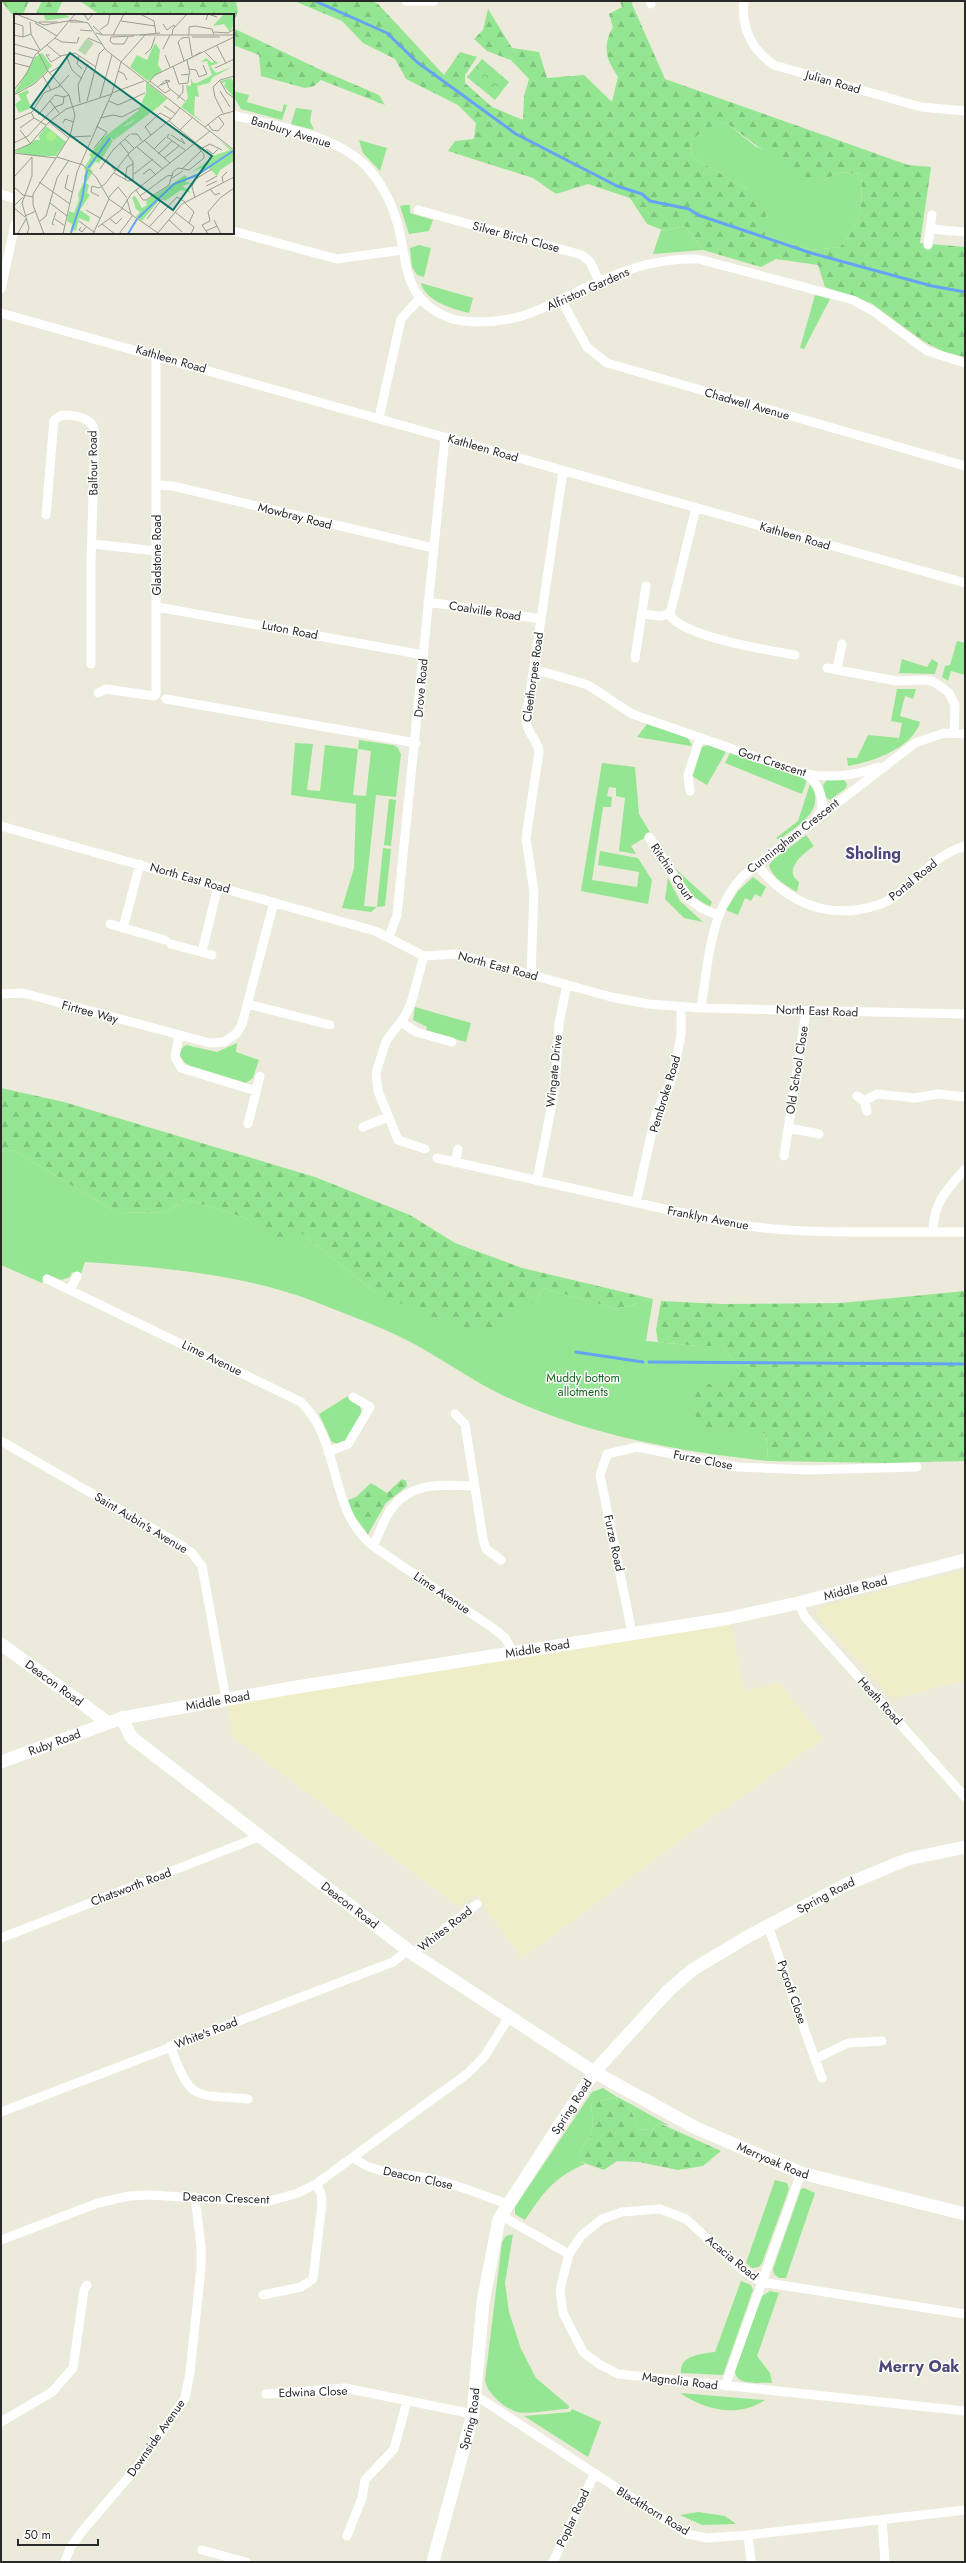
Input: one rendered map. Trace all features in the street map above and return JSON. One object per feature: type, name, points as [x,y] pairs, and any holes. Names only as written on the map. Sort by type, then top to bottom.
[{"type":"street","points":[[406,1],[434,1]]},
{"type":"street","name":"Julian Road","points":[[744,1],[743,17],[750,40],[758,52],[774,65],[921,107],[965,111]]},
{"type":"street","name":"Banbury Avenue","points":[[234,115],[323,140],[355,157],[372,173],[385,194],[396,218],[409,280],[420,298]]},
{"type":"street","points":[[1,194],[14,198]]},
{"type":"street","name":"Silver Birch Close","points":[[418,210],[582,255],[590,262],[599,281]]},
{"type":"street","points":[[928,245],[932,216]]},
{"type":"street","points":[[1,289],[14,229]]},
{"type":"street","points":[[931,229],[965,232]]},
{"type":"street","points":[[234,231],[337,259],[402,250]]},
{"type":"street","name":"Alfriston Gardens","points":[[420,298],[446,317],[470,321],[522,317],[599,281],[648,264],[689,259],[708,260],[853,300],[873,311],[927,351],[965,363]]},
{"type":"street","points":[[379,418],[401,319],[420,298]]},
{"type":"street","name":"Chadwell Avenue","points":[[561,300],[587,347],[607,364],[965,466]]},
{"type":"street","name":"Kathleen Road","points":[[1,313],[156,355],[562,471],[965,583]]},
{"type":"street","name":"Gladstone Road","points":[[98,693],[106,689],[154,696],[156,694],[156,355]]},
{"type":"street","name":"Balfour Road","points":[[46,515],[54,420],[62,415],[86,418],[95,429],[91,664]]},
{"type":"street","name":"Drove Road","points":[[389,937],[397,919],[416,743],[433,548],[445,437]]},
{"type":"street","name":"Cleethorpes Road","points":[[531,975],[534,885],[526,838],[538,752],[537,742],[528,731],[526,720],[562,471]]},
{"type":"street","name":"Mowbray Road","points":[[157,485],[173,486],[433,548]]},
{"type":"street","points":[[696,508],[670,614],[675,621],[736,643],[795,655]]},
{"type":"street","points":[[93,544],[156,550]]},
{"type":"street","points":[[635,658],[646,586]]},
{"type":"street","name":"Coalville Road","points":[[428,602],[541,619]]},
{"type":"street","name":"Luton Road","points":[[157,607],[424,655]]},
{"type":"street","points":[[642,614],[660,616],[670,614]]},
{"type":"street","points":[[837,670],[842,644]]},
{"type":"street","points":[[827,668],[897,681],[928,680],[936,683],[949,693],[955,705],[954,732]]},
{"type":"street","name":"Gort Crescent","points":[[534,669],[588,685],[625,711],[803,773],[826,777],[849,776],[872,770],[890,761]]},
{"type":"street","points":[[166,699],[416,743]]},
{"type":"street","name":"Cunningham Crescent","points":[[701,1008],[718,915],[732,888],[756,864],[890,761],[921,740],[954,732],[965,734]]},
{"type":"street","points":[[690,791],[688,775],[700,738]]},
{"type":"street","points":[[803,773],[812,779],[819,790],[822,807],[817,818]]},
{"type":"street","name":"North East Road","points":[[1,826],[274,902],[389,937],[424,956],[456,954],[630,1001],[701,1008],[965,1014]]},
{"type":"street","name":"Ritchie Court","points":[[649,837],[689,899],[701,908],[718,915]]},
{"type":"street","name":"Portal Road","points":[[756,864],[778,888],[799,902],[822,909],[849,911],[871,908],[888,901],[941,857],[965,846]]},
{"type":"street","points":[[123,928],[140,864]]},
{"type":"street","points":[[202,952],[218,886]]},
{"type":"street","name":"Firtree Way","points":[[1,994],[23,993],[179,1036],[210,1043],[224,1042],[240,1029],[248,1004],[274,902]]},
{"type":"street","points":[[110,924],[212,955]]},
{"type":"street","points":[[424,956],[411,1003],[401,1022],[386,1041],[376,1073],[378,1091],[398,1140],[425,1149]]},
{"type":"street","name":"Wingate Drive","points":[[536,1181],[555,1088],[558,1028],[567,984]]},
{"type":"street","points":[[248,1004],[330,1026]]},
{"type":"street","name":"Pembroke Road","points":[[636,1203],[656,1114],[674,1071],[681,1035],[681,1007]]},
{"type":"street","name":"Old School Close","points":[[784,1156],[806,1011]]},
{"type":"street","points":[[401,1022],[416,1032],[452,1042]]},
{"type":"street","points":[[179,1036],[174,1057],[181,1068],[256,1091]]},
{"type":"street","points":[[248,1124],[260,1076]]},
{"type":"street","points":[[867,1111],[861,1098],[877,1094],[915,1098],[938,1094],[965,1097]]},
{"type":"street","points":[[363,1127],[388,1117]]},
{"type":"street","name":"Old School Close","points":[[788,1128],[818,1134]]},
{"type":"street","points":[[455,1163],[458,1149]]},
{"type":"street","name":"Franklyn Avenue","points":[[437,1158],[727,1223],[772,1229],[965,1232]]},
{"type":"street","points":[[933,1232],[933,1221],[940,1199],[965,1169]]},
{"type":"street","points":[[70,1290],[77,1276]]},
{"type":"street","name":"Lime Avenue","points":[[47,1279],[292,1396],[304,1406],[315,1421],[328,1452],[347,1514],[357,1532],[373,1546],[497,1630],[505,1638],[514,1653]]},
{"type":"street","points":[[328,1452],[348,1444],[370,1407],[353,1397]]},
{"type":"street","points":[[455,1414],[465,1424],[474,1486],[486,1549],[501,1560]]},
{"type":"street","name":"Saint Aubin's Avenue","points":[[1,1441],[179,1544],[196,1557],[202,1566],[226,1699]]},
{"type":"street","name":"Furze Close","points":[[607,1454],[637,1447],[738,1467],[891,1470],[917,1467]]},
{"type":"street","name":"Furze Road","points":[[607,1454],[600,1475],[632,1633]]},
{"type":"street","points":[[373,1546],[392,1508],[414,1488],[441,1485],[474,1486]]},
{"type":"street","name":"Middle Road","points":[[107,1722],[226,1699],[725,1619],[798,1603],[965,1560]]},
{"type":"street","name":"Heath Road","points":[[798,1603],[805,1617],[965,1797]]},
{"type":"street","name":"Deacon Road","points":[[1,1644],[107,1722]]},
{"type":"street","name":"Deacon Road","points":[[122,1718],[131,1737],[410,1952],[594,2072]]},
{"type":"street","name":"Ruby Road","points":[[1,1762],[107,1722]]},
{"type":"street","name":"Chatsworth Road","points":[[1,1938],[261,1836]]},
{"type":"street","name":"Spring Road","points":[[433,2562],[473,2414],[484,2302],[492,2248],[504,2209],[594,2072],[681,1978],[768,1926],[839,1888],[908,1859],[965,1847]]},
{"type":"street","name":"Whites Road","points":[[410,1952],[477,1904]]},
{"type":"street","name":"Pycroft Close","points":[[768,1926],[822,2078]]},
{"type":"street","name":"White's Road","points":[[1,2112],[170,2046],[393,1962],[410,1952]]},
{"type":"street","name":"Deacon Crescent","points":[[1,2240],[110,2200],[146,2195],[266,2202],[298,2194],[316,2184],[354,2157],[477,2065],[509,2017]]},
{"type":"street","points":[[815,2059],[848,2043],[882,2040]]},
{"type":"street","points":[[170,2046],[186,2084],[196,2093],[248,2098]]},
{"type":"street","name":"Merryoak Road","points":[[594,2072],[696,2128],[801,2173],[965,2214]]},
{"type":"street","name":"Deacon Close","points":[[354,2157],[362,2165],[438,2180],[504,2209]]},
{"type":"street","points":[[725,2386],[801,2173]]},
{"type":"street","points":[[263,2295],[301,2287],[313,2280],[322,2203],[321,2193],[316,2184]]},
{"type":"street","name":"Downside Avenue","points":[[65,2562],[70,2548],[84,2529],[138,2466],[185,2398],[190,2373],[201,2268],[201,2246],[196,2197]]},
{"type":"street","points":[[504,2209],[569,2254]]},
{"type":"street","name":"Acacia Road","points":[[569,2254],[581,2236],[602,2219],[622,2212],[660,2209],[686,2219],[741,2268],[761,2282],[965,2314]]},
{"type":"street","name":"Magnolia Road","points":[[569,2254],[560,2290],[563,2313],[583,2352],[618,2374],[965,2411]]},
{"type":"street","points":[[1,2422],[52,2392],[73,2368],[84,2290],[87,2285]]},
{"type":"street","name":"Edwina Close","points":[[266,2394],[345,2388],[473,2414]]},
{"type":"street","name":"Blackthorn Road","points":[[475,2395],[594,2475],[687,2534],[707,2538],[748,2535],[965,2510]]},
{"type":"street","points":[[347,2536],[362,2498],[365,2480],[394,2449],[407,2401]]},
{"type":"street","name":"Poplar Road","points":[[553,2562],[594,2475]]},
{"type":"street","points":[[882,2520],[885,2562]]},
{"type":"street","points":[[748,2535],[751,2562]]},
{"type":"street","points":[[202,2550],[246,2562]]},
{"type":"shaded area","points":[[965,1570],[965,1680],[893,1699],[819,1619],[817,1614],[821,1606]]},
{"type":"shaded area","points":[[730,1618],[744,1691],[779,1683],[823,1739],[710,1819],[522,1958],[476,1895],[459,1907],[233,1737],[226,1699]]},
{"type":"green space","points":[[1,1],[29,1],[23,14],[14,14],[14,17]]},
{"type":"green space","points":[[42,1],[62,1],[56,14],[36,14]]},
{"type":"green space","points":[[80,1],[236,1],[238,12],[234,21],[234,14],[99,14]]},
{"type":"green space","points":[[294,1],[372,1],[378,4],[444,75],[460,52],[477,57],[465,75],[465,83],[492,107],[523,120],[524,96],[529,79],[511,60],[487,51],[474,39],[483,30],[488,9],[512,48],[539,52],[547,78],[584,75],[612,102],[618,77],[608,59],[607,53],[607,41],[613,27],[609,14],[622,7],[620,1],[633,1],[632,4],[665,79],[908,165],[931,167],[920,243],[965,247],[965,357],[944,352],[923,341],[871,303],[825,287],[818,265],[776,259],[761,267],[703,250],[685,226],[665,231],[647,224],[630,198],[588,184],[556,194],[533,178],[448,151],[455,141],[474,139],[476,123],[458,105],[406,79],[395,59],[363,43],[342,21]],"holes":[[[725,122],[796,175],[824,180],[840,172],[861,174],[862,196],[860,213],[853,229],[840,247],[811,250],[765,236],[766,209],[747,189],[692,157],[691,141],[706,128]]]},
{"type":"green space","points":[[234,28],[323,71],[379,95],[385,105],[321,80],[314,86],[305,88],[261,76],[259,55],[234,45]]},
{"type":"green space","points":[[482,59],[509,82],[495,100],[467,77]]},
{"type":"green space","points":[[234,91],[249,95],[247,102],[282,112],[284,104],[287,105],[282,120],[241,109],[234,98]]},
{"type":"green space","points":[[296,108],[312,110],[310,121],[314,130],[291,124]]},
{"type":"green space","points":[[725,122],[755,146],[824,180],[840,172],[861,174],[862,196],[860,213],[853,229],[840,247],[811,250],[765,236],[747,189],[692,157],[691,141],[706,127]]},
{"type":"green space","points":[[359,140],[387,148],[380,171],[363,153]]},
{"type":"green space","points":[[410,205],[410,213],[433,220],[429,231],[409,234],[400,206]]},
{"type":"green space","points":[[685,226],[703,250],[653,254],[661,230],[665,231]]},
{"type":"green space","points":[[419,245],[431,248],[424,277],[417,275],[412,267],[410,248]]},
{"type":"green space","points":[[421,283],[473,298],[469,313],[440,303],[428,295]]},
{"type":"green space","points":[[815,295],[830,299],[804,349],[800,348]]},
{"type":"green space","points":[[957,641],[965,643],[965,675],[951,671],[948,681],[942,677],[945,666],[950,665]]},
{"type":"green space","points":[[902,659],[927,667],[932,659],[938,663],[935,674],[899,673]]},
{"type":"green space","points":[[897,689],[916,689],[913,699],[905,696],[900,716],[920,722],[916,731],[909,739],[890,752],[868,761],[848,766],[847,758],[857,758],[868,735],[899,738],[902,723],[891,721]]},
{"type":"green space","points":[[647,724],[687,737],[692,745],[690,746],[637,737]]},
{"type":"green space","points":[[359,740],[393,745],[397,747],[401,754],[396,797],[376,795],[364,906],[377,907],[371,912],[342,908],[354,868],[356,804],[291,795],[295,743],[313,744],[307,790],[320,791],[325,745],[358,749]],"holes":[[[358,749],[371,751],[366,796],[353,795]]]},
{"type":"green space","points":[[708,745],[726,752],[707,785],[692,776],[701,747]]},
{"type":"green space","points":[[730,753],[807,780],[802,794],[725,763]]},
{"type":"green space","points":[[602,763],[635,767],[639,814],[651,834],[631,846],[636,854],[619,851],[625,798],[616,796],[616,788],[609,787],[607,796],[612,797],[611,807],[603,807],[592,880],[637,887],[639,872],[598,865],[600,851],[638,858],[652,880],[648,904],[581,891]]},
{"type":"green space","points":[[827,780],[844,780],[847,784],[846,788],[830,800],[825,797],[823,785]]},
{"type":"green space","points":[[810,784],[815,793],[813,810],[808,817],[779,840],[776,838],[798,821]]},
{"type":"green space","points":[[389,799],[396,800],[391,846],[384,845]]},
{"type":"green space","points":[[806,835],[814,846],[800,857],[794,867],[794,877],[799,882],[797,892],[777,878],[773,874],[769,865],[774,859]]},
{"type":"green space","points":[[383,848],[391,849],[385,906],[377,907]]},
{"type":"green space","points":[[670,864],[712,902],[710,907],[694,897]]},
{"type":"green space","points":[[753,877],[766,887],[761,897],[755,894],[751,901],[745,898],[738,915],[726,910],[738,891]]},
{"type":"green space","points":[[668,878],[680,901],[703,922],[684,918],[665,899]]},
{"type":"green space","points":[[415,1007],[471,1023],[466,1042],[426,1031],[427,1027],[413,1020]]},
{"type":"green space","points":[[237,1043],[236,1052],[259,1060],[253,1078],[246,1083],[191,1066],[185,1063],[179,1055],[183,1047],[186,1045],[217,1052]]},
{"type":"green space","points":[[1,1088],[64,1102],[315,1177],[410,1215],[455,1243],[522,1268],[653,1299],[617,1309],[543,1288],[536,1300],[498,1328],[471,1333],[376,1293],[300,1232],[285,1240],[252,1230],[248,1219],[186,1199],[165,1213],[116,1212],[13,1150],[1,1152]]},
{"type":"green space","name":"Muddy bottom allotments","points":[[13,1150],[116,1212],[165,1213],[186,1199],[248,1219],[300,1232],[376,1293],[536,1300],[543,1288],[617,1309],[653,1299],[646,1341],[699,1346],[722,1346],[740,1370],[766,1433],[768,1461],[703,1453],[638,1441],[606,1433],[543,1413],[500,1394],[416,1345],[378,1327],[313,1301],[258,1284],[172,1269],[85,1262],[80,1276],[72,1272],[70,1277],[61,1280],[46,1274],[42,1283],[1,1265],[1,1152]]},
{"type":"green space","points":[[965,1291],[965,1461],[885,1463],[768,1461],[766,1433],[700,1429],[694,1412],[696,1390],[740,1370],[722,1346],[699,1346],[658,1342],[656,1330],[661,1301],[721,1304],[841,1303]]},
{"type":"green space","points":[[348,1396],[359,1404],[362,1413],[347,1440],[338,1444],[332,1442],[319,1414]]},
{"type":"green space","points":[[402,1479],[406,1481],[407,1486],[386,1503],[368,1534],[352,1513],[348,1500],[356,1497],[371,1483],[387,1493]]},
{"type":"green space","points":[[603,2088],[617,2097],[591,2103],[592,2130],[579,2156],[579,2161],[585,2164],[565,2174],[557,2180],[544,2194],[525,2220],[515,2214],[515,2207],[592,2092]]},
{"type":"green space","points":[[617,2097],[627,2102],[639,2129],[652,2130],[659,2123],[721,2151],[703,2166],[678,2170],[639,2162],[617,2161],[604,2170],[579,2161],[580,2152],[592,2130],[591,2103]]},
{"type":"green space","points":[[627,2102],[670,2126],[659,2123],[652,2130],[639,2129]]},
{"type":"green space","points":[[775,2180],[787,2183],[789,2189],[762,2263],[759,2267],[752,2268],[746,2263]]},
{"type":"green space","points":[[804,2188],[815,2193],[786,2278],[779,2278],[774,2274],[773,2269],[801,2189]]},
{"type":"green space","points":[[513,2234],[505,2283],[509,2312],[521,2349],[536,2378],[569,2406],[568,2409],[528,2413],[517,2412],[497,2400],[486,2385],[485,2380],[502,2242],[506,2236]]},
{"type":"green space","points":[[741,2281],[751,2285],[753,2290],[723,2375],[681,2373],[681,2367],[687,2359],[692,2356],[715,2352]]},
{"type":"green space","points":[[770,2291],[779,2293],[757,2356],[770,2373],[772,2383],[754,2383],[743,2381],[736,2375],[735,2369],[762,2296]]},
{"type":"green space","points":[[680,2393],[765,2400],[755,2406],[744,2409],[722,2410],[700,2404]]},
{"type":"green space","points":[[572,2409],[601,2422],[588,2457],[524,2416],[570,2412]]},
{"type":"green space","points":[[698,2512],[725,2516],[736,2524],[702,2525],[680,2515]]},
{"type":"waterway","points":[[315,1],[387,33],[417,62],[516,134],[617,186],[642,194],[650,201],[689,209],[698,215],[811,253],[932,286],[965,292]]},
{"type":"waterway","points":[[576,1352],[643,1362]]},
{"type":"waterway","points":[[649,1362],[965,1364]]},
{"type":"district","name":"Sholing","points":[[873,853]]},
{"type":"district","name":"Merry Oak","points":[[919,2366]]}]
